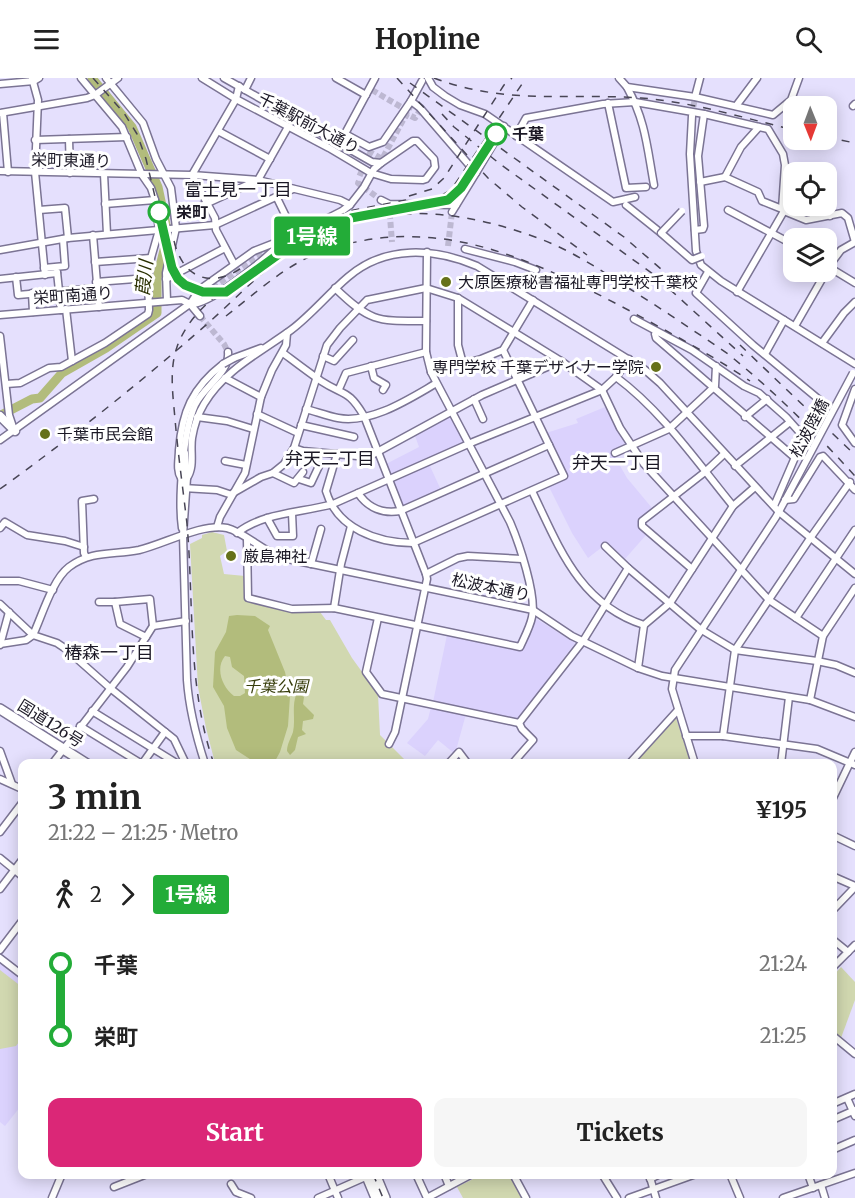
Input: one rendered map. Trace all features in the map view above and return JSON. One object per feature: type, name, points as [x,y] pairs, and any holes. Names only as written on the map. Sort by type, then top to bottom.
[{"type":"highway","name":"国道126号","points":[[0,709],[71,759]]},
{"type":"highway","name":"国道126号","points":[[0,715],[77,759]]},
{"type":"highway","points":[[371,1179],[376,1198]]},
{"type":"highway","points":[[373,1179],[385,1198]]},
{"type":"main road","points":[[5,414],[15,431]]},
{"type":"street","points":[[6,384],[20,383],[49,368],[61,367],[105,343],[148,314],[157,302],[166,279],[167,229],[146,175],[122,127],[97,94],[81,78]]},
{"type":"street","points":[[8,172],[1,113],[97,94],[108,83],[118,78]]},
{"type":"street","name":"千葉駅前大通り","points":[[202,78],[371,174],[391,179],[423,180],[436,163],[421,142],[417,141],[413,141],[381,163],[369,160],[224,78]]},
{"type":"street","points":[[234,264],[215,225],[215,218],[192,175],[242,88],[251,78]]},
{"type":"street","points":[[336,78],[366,96]]},
{"type":"street","points":[[340,143],[375,78]]},
{"type":"street","points":[[608,103],[626,188],[650,186],[644,124],[627,87],[619,78]]},
{"type":"street","points":[[695,97],[700,78]]},
{"type":"street","points":[[736,106],[757,78]]},
{"type":"street","points":[[627,87],[695,97],[773,115],[791,100],[799,78]]},
{"type":"street","points":[[0,84],[35,79],[38,100],[35,172],[44,271]]},
{"type":"street","points":[[345,134],[372,148],[383,142],[425,79],[432,87],[460,105],[485,114],[504,126],[613,202],[635,197]]},
{"type":"street","points":[[108,83],[142,123],[161,175],[171,188],[175,218]]},
{"type":"street","points":[[411,101],[476,173]]},
{"type":"street","points":[[516,136],[526,118],[608,103],[635,102],[704,114],[768,129],[783,154],[784,162]]},
{"type":"street","points":[[695,230],[703,229],[698,156],[704,114]]},
{"type":"street","points":[[692,116],[690,154],[699,260],[708,272],[737,292],[855,364]]},
{"type":"street","points":[[452,212],[504,126]]},
{"type":"street","points":[[157,302],[148,278],[151,258],[175,218],[258,180],[288,127]]},
{"type":"street","points":[[724,177],[741,147],[759,127]]},
{"type":"street","points":[[218,130],[270,159]]},
{"type":"street","points":[[35,140],[127,137]]},
{"type":"street","points":[[69,139],[70,173]]},
{"type":"street","points":[[369,160],[372,165],[371,174]]},
{"type":"street","points":[[190,304],[198,290],[254,251],[295,235],[350,205],[381,163]]},
{"type":"street","name":"栄町東通り","points":[[0,171],[192,175],[258,180],[340,200],[350,205]]},
{"type":"street","points":[[104,174],[107,234]]},
{"type":"street","points":[[700,182],[724,177],[758,192],[762,201],[783,210],[737,292]]},
{"type":"street","points":[[0,250],[65,238],[215,225],[294,189]]},
{"type":"street","points":[[277,198],[295,235]]},
{"type":"street","points":[[105,204],[155,200]]},
{"type":"street","points":[[381,200],[389,204],[456,205]]},
{"type":"street","points":[[626,205],[692,260],[702,256]]},
{"type":"street","points":[[0,279],[57,270],[65,266],[65,208],[39,210]]},
{"type":"street","points":[[728,210],[783,238]]},
{"type":"street","points":[[661,233],[682,211]]},
{"type":"street","points":[[837,214],[842,213],[848,218],[855,242],[837,255]]},
{"type":"street","points":[[797,216],[806,220],[830,216]]},
{"type":"street","points":[[93,235],[99,307]]},
{"type":"street","points":[[190,304],[207,300],[256,264],[285,239]]},
{"type":"street","points":[[166,279],[225,248]]},
{"type":"street","points":[[465,249],[536,270]]},
{"type":"street","points":[[247,539],[248,598],[292,609],[334,608],[520,647],[532,619],[534,599],[516,537],[469,444],[435,384],[431,372],[426,352],[426,252]]},
{"type":"street","points":[[184,478],[191,472],[192,440],[197,417],[204,403],[225,378],[287,333],[361,267],[380,258],[403,253],[426,252],[444,255],[477,266],[629,358],[660,383],[779,512],[855,574]]},
{"type":"street","points":[[95,262],[151,258]]},
{"type":"street","points":[[57,270],[58,290],[72,362]]},
{"type":"street","points":[[708,272],[696,293],[822,402]]},
{"type":"street","points":[[837,273],[855,283]]},
{"type":"street","points":[[16,277],[18,295],[148,278]]},
{"type":"street","points":[[795,326],[819,282]]},
{"type":"street","points":[[335,288],[358,310],[382,321],[426,321]]},
{"type":"street","points":[[184,488],[217,490],[233,494],[261,477],[273,473],[284,464],[294,448],[323,356],[333,335],[366,300],[426,288],[458,298],[561,361],[602,390],[620,428],[644,464],[769,600],[824,636]]},
{"type":"street","points":[[32,293],[33,312]]},
{"type":"street","points":[[0,440],[198,298]]},
{"type":"street","points":[[458,298],[458,345],[463,364]]},
{"type":"street","name":"栄町南通り","points":[[0,315],[182,300],[190,304]]},
{"type":"street","points":[[431,372],[503,350],[533,300]]},
{"type":"street","points":[[822,343],[855,302]]},
{"type":"street","points":[[190,304],[200,316]]},
{"type":"street","points":[[634,319],[759,393],[801,435],[802,441],[774,506]]},
{"type":"street","points":[[765,354],[784,320]]},
{"type":"street","points":[[657,332],[655,333],[656,338],[794,458]]},
{"type":"street","points":[[217,527],[220,517],[245,473],[261,397],[286,345],[287,333]]},
{"type":"street","points":[[0,336],[6,384],[5,414]]},
{"type":"street","points":[[323,356],[334,361],[353,340]]},
{"type":"street","points":[[184,478],[178,473],[180,438],[187,408],[205,378],[234,358],[272,343]]},
{"type":"street","points":[[337,454],[327,484],[328,496],[340,515],[351,526],[372,537],[391,542],[413,543],[564,476],[503,350]]},
{"type":"street","points":[[203,759],[194,732],[189,700],[183,535],[185,453],[187,432],[196,405],[203,393],[226,367],[228,352]]},
{"type":"street","points":[[283,352],[316,378],[339,389],[354,400],[364,416],[426,574],[395,732],[389,744]]},
{"type":"street","points":[[339,389],[346,373],[426,352]]},
{"type":"street","points":[[237,533],[267,518],[333,504],[535,416],[602,390],[616,377],[629,358]]},
{"type":"street","points":[[294,448],[303,451],[368,457],[474,399],[561,361]]},
{"type":"street","points":[[371,366],[374,378],[386,385],[383,390]]},
{"type":"street","points":[[615,453],[669,429],[715,386],[716,366]]},
{"type":"street","name":"松波陸橋","points":[[672,679],[678,663],[779,512],[854,372]]},
{"type":"street","points":[[616,377],[628,386],[669,429],[733,506]]},
{"type":"street","points":[[225,378],[261,397]]},
{"type":"street","points":[[306,409],[339,418],[364,416],[393,408],[435,384]]},
{"type":"street","points":[[855,389],[842,425],[855,443]]},
{"type":"street","points":[[474,399],[483,419]]},
{"type":"street","points":[[745,417],[767,399]]},
{"type":"street","points":[[257,414],[298,433]]},
{"type":"street","points":[[197,417],[227,421],[253,429]]},
{"type":"street","points":[[735,466],[790,422]]},
{"type":"street","points":[[301,425],[354,437]]},
{"type":"street","points":[[358,493],[366,503],[377,510],[400,511],[549,445]]},
{"type":"street","points":[[282,451],[290,455]]},
{"type":"street","points":[[692,569],[642,526],[642,521],[705,472],[724,454]]},
{"type":"street","points":[[786,497],[794,499],[820,457],[823,456],[850,482],[855,490]]},
{"type":"street","points":[[225,461],[246,465]]},
{"type":"street","points":[[273,473],[294,483],[301,475],[311,483],[319,466]]},
{"type":"street","points":[[313,479],[327,484]]},
{"type":"street","points":[[723,736],[735,650],[850,482]]},
{"type":"street","points":[[639,668],[644,625],[670,603],[733,506],[755,487]]},
{"type":"street","points":[[532,491],[572,570],[605,604],[627,619],[644,625]]},
{"type":"street","points":[[9,612],[2,630],[0,644],[26,640],[33,635],[60,578],[68,568],[87,557],[84,547],[82,501],[94,499]]},
{"type":"street","points":[[267,518],[277,536],[293,536],[292,513]]},
{"type":"street","points":[[0,528],[5,522],[27,535],[65,541],[84,547]]},
{"type":"street","points":[[334,608],[351,526]]},
{"type":"street","name":"松波本通り","points":[[87,557],[108,552],[137,550],[217,527],[229,528],[272,555],[533,610],[583,641],[639,668],[672,679],[810,700],[855,717]]},
{"type":"street","points":[[311,564],[321,529]]},
{"type":"street","points":[[796,618],[855,530]]},
{"type":"street","points":[[605,546],[700,629],[735,650],[818,661],[855,672]]},
{"type":"street","points":[[426,574],[458,558],[468,556],[522,559]]},
{"type":"street","points":[[519,723],[583,641],[628,568]]},
{"type":"street","points":[[0,581],[19,581],[53,590]]},
{"type":"street","points":[[810,700],[824,636],[855,588]]},
{"type":"street","points":[[55,759],[127,667],[153,626],[150,599],[99,602]]},
{"type":"street","points":[[116,602],[120,624],[146,637]]},
{"type":"street","points":[[0,604],[33,635],[57,643],[174,739],[184,759]]},
{"type":"street","points":[[378,618],[366,672],[382,694],[519,723]]},
{"type":"street","points":[[153,626],[186,621]]},
{"type":"street","points":[[672,679],[672,689],[693,759]]},
{"type":"street","points":[[782,759],[789,697]]},
{"type":"street","points":[[634,759],[678,710]]},
{"type":"street","points":[[92,711],[169,759]]},
{"type":"street","points":[[516,759],[533,740],[519,723]]},
{"type":"street","points":[[80,726],[134,759]]},
{"type":"street","points":[[146,759],[165,732]]},
{"type":"street","points":[[686,736],[723,736],[817,749],[853,764]]},
{"type":"street","points":[[0,752],[12,784]]},
{"type":"street","points":[[453,759],[459,752],[464,759]]},
{"type":"street","points":[[837,790],[853,764],[855,752]]},
{"type":"street","points":[[0,779],[18,787]]},
{"type":"street","points":[[0,832],[18,808]]},
{"type":"street","points":[[837,837],[853,845],[855,837]]},
{"type":"street","points":[[0,858],[18,873]]},
{"type":"street","points":[[0,889],[18,866]]},
{"type":"street","points":[[837,878],[855,886],[837,904]]},
{"type":"street","points":[[0,950],[18,926]]},
{"type":"street","points":[[837,943],[848,952]]},
{"type":"street","points":[[837,963],[855,945]]},
{"type":"street","points":[[0,958],[18,972]]},
{"type":"street","points":[[837,1042],[855,1054]]},
{"type":"street","points":[[837,1102],[855,1094]]},
{"type":"street","points":[[837,1118],[854,1112],[847,1098]]},
{"type":"street","points":[[837,1147],[855,1140]]},
{"type":"street","points":[[786,1198],[855,1173]]},
{"type":"street","points":[[52,1198],[60,1179]]},
{"type":"street","points":[[114,1187],[134,1179]]},
{"type":"street","points":[[330,1179],[338,1198]]},
{"type":"street","points":[[318,1198],[361,1179]]},
{"type":"street","points":[[418,1179],[427,1198],[462,1179]]},
{"type":"street","points":[[446,1179],[449,1186]]},
{"type":"street","points":[[516,1179],[526,1198]]},
{"type":"street","points":[[605,1179],[617,1198]]},
{"type":"street","points":[[650,1179],[656,1198]]},
{"type":"street","points":[[629,1198],[684,1179]]},
{"type":"street","points":[[732,1179],[740,1198]]},
{"type":"street","points":[[810,1179],[813,1188]]},
{"type":"street","points":[[231,1184],[240,1197],[251,1198]]},
{"type":"street","points":[[821,1185],[825,1198]]},
{"type":"shaded area","points":[[605,407],[629,450],[615,457],[627,478],[652,508],[638,519],[638,525],[646,532],[646,535],[624,560],[606,544],[588,558],[572,533],[548,485],[566,477],[546,433],[578,423],[576,419]]},
{"type":"shaded area","points":[[450,416],[463,440],[462,443],[390,475],[384,465],[419,447],[414,433]]},
{"type":"shaded area","points":[[429,464],[441,490],[404,508],[401,507],[393,481]]},
{"type":"shaded area","points":[[229,616],[255,616],[270,626],[268,630],[285,672],[290,696],[288,726],[276,759],[250,759],[236,750],[227,728],[224,706],[213,687],[215,652],[226,632]],"holes":[[[225,656],[230,657],[232,667],[244,676],[245,693],[240,696],[234,696],[226,688],[221,677],[220,666]]]},
{"type":"shaded area","points":[[535,618],[575,643],[518,719],[433,702],[447,635],[518,650],[522,648]]},
{"type":"shaded area","points":[[297,693],[304,697],[303,704],[314,715],[313,719],[303,721],[302,730],[306,734],[298,737],[295,750],[290,755],[287,748],[293,732],[294,702]]},
{"type":"shaded area","points":[[431,707],[466,714],[455,754],[438,740],[425,756],[407,743],[428,719]]},
{"type":"shaded area","points":[[0,963],[18,975],[18,1110],[5,1126],[0,1122]]},
{"type":"green space","name":"千葉公園","points":[[212,532],[224,535],[227,551],[220,556],[224,574],[245,576],[247,600],[295,612],[320,612],[326,620],[330,620],[352,658],[378,694],[380,735],[404,759],[214,759],[198,687],[190,544],[202,538],[202,535]]},
{"type":"green space","points":[[674,718],[676,718],[690,759],[637,759]]},
{"type":"green space","points":[[841,967],[855,982],[855,1000],[841,1038],[837,1035],[837,972]]},
{"type":"green space","points":[[0,970],[18,984],[18,1043],[16,1046],[0,1049]]},
{"type":"green space","points":[[473,1179],[513,1179],[524,1198],[463,1198],[457,1187]]},
{"type":"waterway","name":"葭川","points":[[3,414],[32,399],[40,398],[62,373],[106,348],[157,313],[157,278],[168,234],[158,187],[132,127],[92,78]]},
{"type":"tunnel","points":[[372,90],[403,108]]},
{"type":"tunnel","points":[[692,116],[695,97]]},
{"type":"tunnel","points":[[379,165],[411,105]]},
{"type":"tunnel","points":[[405,118],[407,114],[415,118],[421,109]]},
{"type":"tunnel","points":[[368,151],[382,159]]},
{"type":"tunnel","points":[[358,172],[372,178]]},
{"type":"tunnel","points":[[359,181],[358,183],[381,200]]},
{"type":"tunnel","points":[[389,204],[392,242]]},
{"type":"tunnel","points":[[448,246],[452,212]]},
{"type":"tunnel","points":[[198,298],[274,245]]},
{"type":"tunnel","points":[[200,316],[228,352]]},
{"type":"railway","points":[[93,78],[124,113],[137,134],[146,159],[172,268],[193,289],[207,293],[223,292]]},
{"type":"railway","points":[[397,78],[488,178],[522,207],[587,255]]},
{"type":"railway","points":[[434,78],[486,92],[512,95],[660,100],[718,111],[783,127]]},
{"type":"railway","points":[[409,196],[432,189],[444,178],[504,85],[512,78]]},
{"type":"railway","points":[[397,206],[433,200],[451,190],[526,78]]},
{"type":"railway","points":[[410,83],[624,237],[669,276]]},
{"type":"railway","points":[[442,114],[454,127],[500,164],[653,274],[743,356]]},
{"type":"railway","points":[[837,139],[855,143]]},
{"type":"railway","points":[[254,265],[297,236],[349,211],[406,200]]},
{"type":"railway","points":[[0,489],[76,432],[175,352],[291,251],[322,234],[352,223],[384,216],[415,214],[447,215],[479,220],[543,240],[588,262],[728,354],[794,413],[855,476]]},
{"type":"railway","points":[[226,316],[283,272],[321,252],[363,241],[404,237],[443,239],[482,247],[557,274],[632,312],[750,381]]},
{"type":"railway","points":[[174,241],[184,264],[200,276],[220,278],[243,267]]},
{"type":"railway","points":[[212,759],[205,735],[195,675],[187,524],[173,401],[173,365],[177,347],[192,320],[225,288],[263,262]]},
{"type":"railway","points":[[740,345],[855,455]]},
{"type":"railway","points":[[375,1179],[383,1198]]},
{"type":"metro line","name":"1号線","points":[[159,212],[172,268],[178,279],[194,290],[213,293],[226,292],[286,249],[351,218],[362,214],[448,200],[461,188],[496,134]]},
{"type":"place","name":"千葉","points":[[496,134]]},
{"type":"place","name":"栄町","points":[[159,212]]},
{"type":"place","name":"大原医療秘書福祉専門学校千葉校","points":[[446,282]]},
{"type":"place","name":"専門学校 千葉デザイナー学院","points":[[656,367]]},
{"type":"place","name":"千葉市民会館","points":[[45,434]]},
{"type":"place","name":"厳島神社","points":[[231,556]]},
{"type":"district","name":"富士見一丁目","points":[[238,189]]},
{"type":"district","name":"弁天二丁目","points":[[330,458]]},
{"type":"district","name":"弁天一丁目","points":[[617,462]]},
{"type":"district","name":"椿森一丁目","points":[[109,652]]}]
